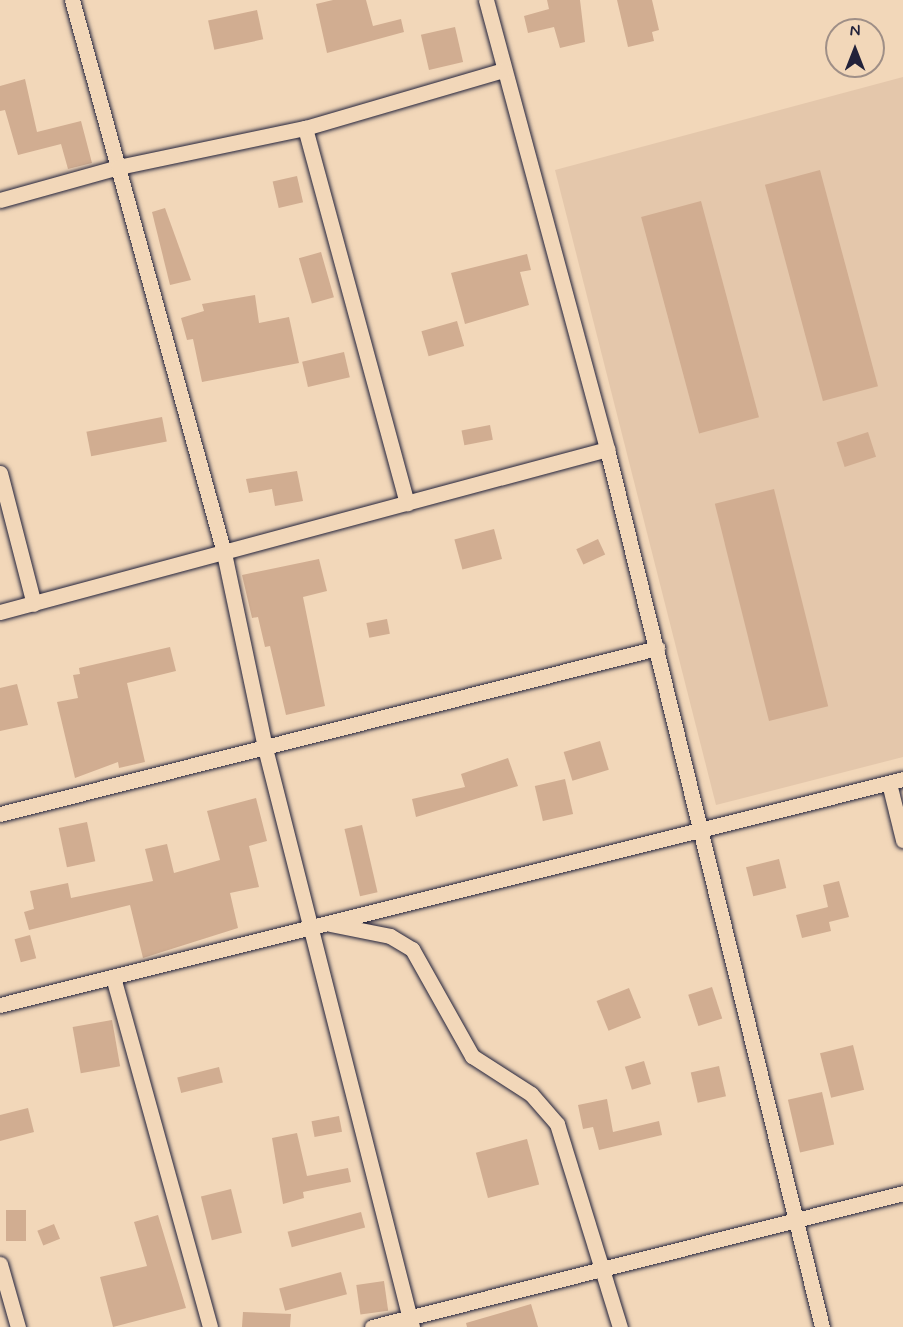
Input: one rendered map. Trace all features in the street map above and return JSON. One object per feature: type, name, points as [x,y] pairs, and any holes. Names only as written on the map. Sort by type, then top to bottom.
[{"type":"street","points":[[72,0],[224,553],[265,748],[411,1322]]},
{"type":"street","points":[[486,0],[607,449],[822,1327]]},
{"type":"street","points":[[0,200],[118,167],[305,128],[503,70]]},
{"type":"street","points":[[305,128],[407,503]]},
{"type":"street","points":[[0,612],[607,449]]},
{"type":"street","points":[[0,473],[34,604]]},
{"type":"street","points":[[0,814],[657,648]]},
{"type":"street","points":[[0,1005],[896,781],[903,840]]},
{"type":"street","points":[[327,924],[390,936],[412,949],[472,1056],[544,1107],[557,1124],[620,1327]]},
{"type":"street","points":[[113,977],[210,1327]]},
{"type":"street","points":[[372,1327],[411,1322],[601,1266],[903,1193]]},
{"type":"street","points":[[0,1264],[18,1327]]},
{"type":"shaded area","points":[[903,77],[903,757],[716,805],[555,170]]},
{"type":"building","points":[[333,0],[366,0],[373,26],[401,19],[404,32],[327,53],[316,4]]},
{"type":"building","points":[[547,0],[580,0],[585,42],[560,48],[554,27],[528,33],[524,16],[549,9]]},
{"type":"building","points":[[617,0],[652,0],[659,30],[652,32],[654,41],[628,47]]},
{"type":"building","points":[[257,10],[263,39],[214,50],[208,20]]},
{"type":"building","points":[[455,27],[463,62],[429,70],[421,35]]},
{"type":"building","points":[[25,79],[37,132],[81,121],[92,163],[68,169],[61,144],[18,155],[5,110],[0,111],[0,86]]},
{"type":"building","points":[[820,170],[878,386],[823,401],[765,185]]},
{"type":"building","points":[[297,176],[303,202],[279,208],[273,182]]},
{"type":"building","points":[[701,201],[759,417],[699,433],[641,217]]},
{"type":"building","points":[[165,208],[191,280],[170,285],[152,212]]},
{"type":"building","points":[[321,252],[334,297],[312,304],[299,258]]},
{"type":"building","points":[[527,254],[531,270],[520,272],[529,305],[465,324],[451,273]]},
{"type":"building","points":[[255,295],[259,323],[289,317],[299,363],[202,382],[193,339],[187,340],[181,318],[204,311],[202,304]]},
{"type":"building","points":[[457,321],[464,346],[429,356],[421,331]]},
{"type":"building","points":[[344,352],[350,377],[308,387],[302,362]]},
{"type":"building","points":[[162,417],[167,442],[91,456],[86,432]]},
{"type":"building","points":[[490,425],[493,440],[464,445],[462,431]]},
{"type":"building","points":[[868,432],[876,457],[845,467],[837,442]]},
{"type":"building","points":[[297,471],[303,501],[275,506],[272,489],[249,493],[246,479]]},
{"type":"building","points":[[774,489],[828,706],[769,721],[715,504]]},
{"type":"building","points":[[494,529],[502,559],[462,570],[454,540]]},
{"type":"building","points":[[598,539],[605,554],[583,565],[576,549]]},
{"type":"building","points":[[319,559],[327,591],[303,597],[325,706],[286,715],[270,646],[265,647],[258,617],[252,618],[242,575]]},
{"type":"building","points":[[387,619],[390,634],[369,638],[366,623]]},
{"type":"building","points":[[170,647],[176,671],[127,683],[145,762],[119,768],[118,762],[75,778],[57,702],[78,698],[73,675],[80,674],[79,668]]},
{"type":"building","points":[[17,684],[28,725],[0,731],[0,688]]},
{"type":"building","points":[[600,741],[609,770],[572,781],[564,752]]},
{"type":"building","points":[[508,758],[518,786],[416,817],[412,799],[465,787],[461,774]]},
{"type":"building","points":[[565,779],[573,814],[543,821],[535,786]]},
{"type":"building","points":[[256,798],[267,841],[249,846],[259,887],[230,893],[238,928],[143,958],[130,905],[29,930],[24,912],[34,909],[30,891],[68,883],[71,898],[153,881],[145,849],[167,844],[174,873],[220,860],[207,811]]},
{"type":"building","points":[[87,822],[95,861],[67,867],[59,828]]},
{"type":"building","points":[[362,825],[378,892],[360,896],[344,829]]},
{"type":"building","points":[[779,859],[786,888],[753,896],[746,867]]},
{"type":"building","points":[[839,881],[849,917],[829,922],[831,931],[802,938],[796,915],[828,907],[823,885]]},
{"type":"building","points":[[30,935],[36,958],[21,962],[15,939]]},
{"type":"building","points":[[712,987],[722,1018],[698,1026],[688,995]]},
{"type":"building","points":[[629,988],[641,1018],[609,1031],[597,1001]]},
{"type":"building","points":[[112,1020],[120,1066],[81,1073],[73,1027]]},
{"type":"building","points":[[853,1045],[864,1090],[831,1098],[820,1053]]},
{"type":"building","points":[[644,1061],[651,1084],[632,1090],[625,1067]]},
{"type":"building","points":[[719,1066],[726,1096],[698,1103],[691,1073]]},
{"type":"building","points":[[219,1067],[223,1083],[181,1093],[177,1077]]},
{"type":"building","points":[[822,1092],[834,1145],[800,1152],[788,1100]]},
{"type":"building","points":[[607,1099],[613,1132],[659,1121],[662,1135],[599,1150],[593,1127],[583,1129],[578,1105]]},
{"type":"building","points":[[28,1108],[34,1132],[0,1141],[0,1115]]},
{"type":"building","points":[[339,1116],[342,1132],[315,1137],[312,1121]]},
{"type":"building","points":[[297,1133],[307,1176],[348,1168],[351,1182],[303,1192],[304,1198],[283,1204],[272,1138]]},
{"type":"building","points":[[527,1139],[539,1184],[488,1198],[476,1153]]},
{"type":"building","points":[[231,1189],[242,1233],[212,1240],[201,1196]]},
{"type":"building","points":[[6,1210],[26,1210],[26,1241],[6,1241]]},
{"type":"building","points":[[361,1212],[365,1227],[292,1247],[288,1232]]},
{"type":"building","points":[[158,1215],[186,1308],[113,1327],[100,1277],[147,1266],[134,1222]]},
{"type":"building","points":[[54,1224],[60,1239],[43,1246],[37,1231]]},
{"type":"building","points":[[341,1272],[347,1294],[285,1311],[279,1289]]},
{"type":"building","points":[[384,1281],[388,1311],[360,1315],[356,1285]]},
{"type":"building","points":[[531,1304],[538,1327],[467,1327],[466,1323]]},
{"type":"building","points":[[243,1312],[291,1314],[290,1327],[242,1327]]}]
